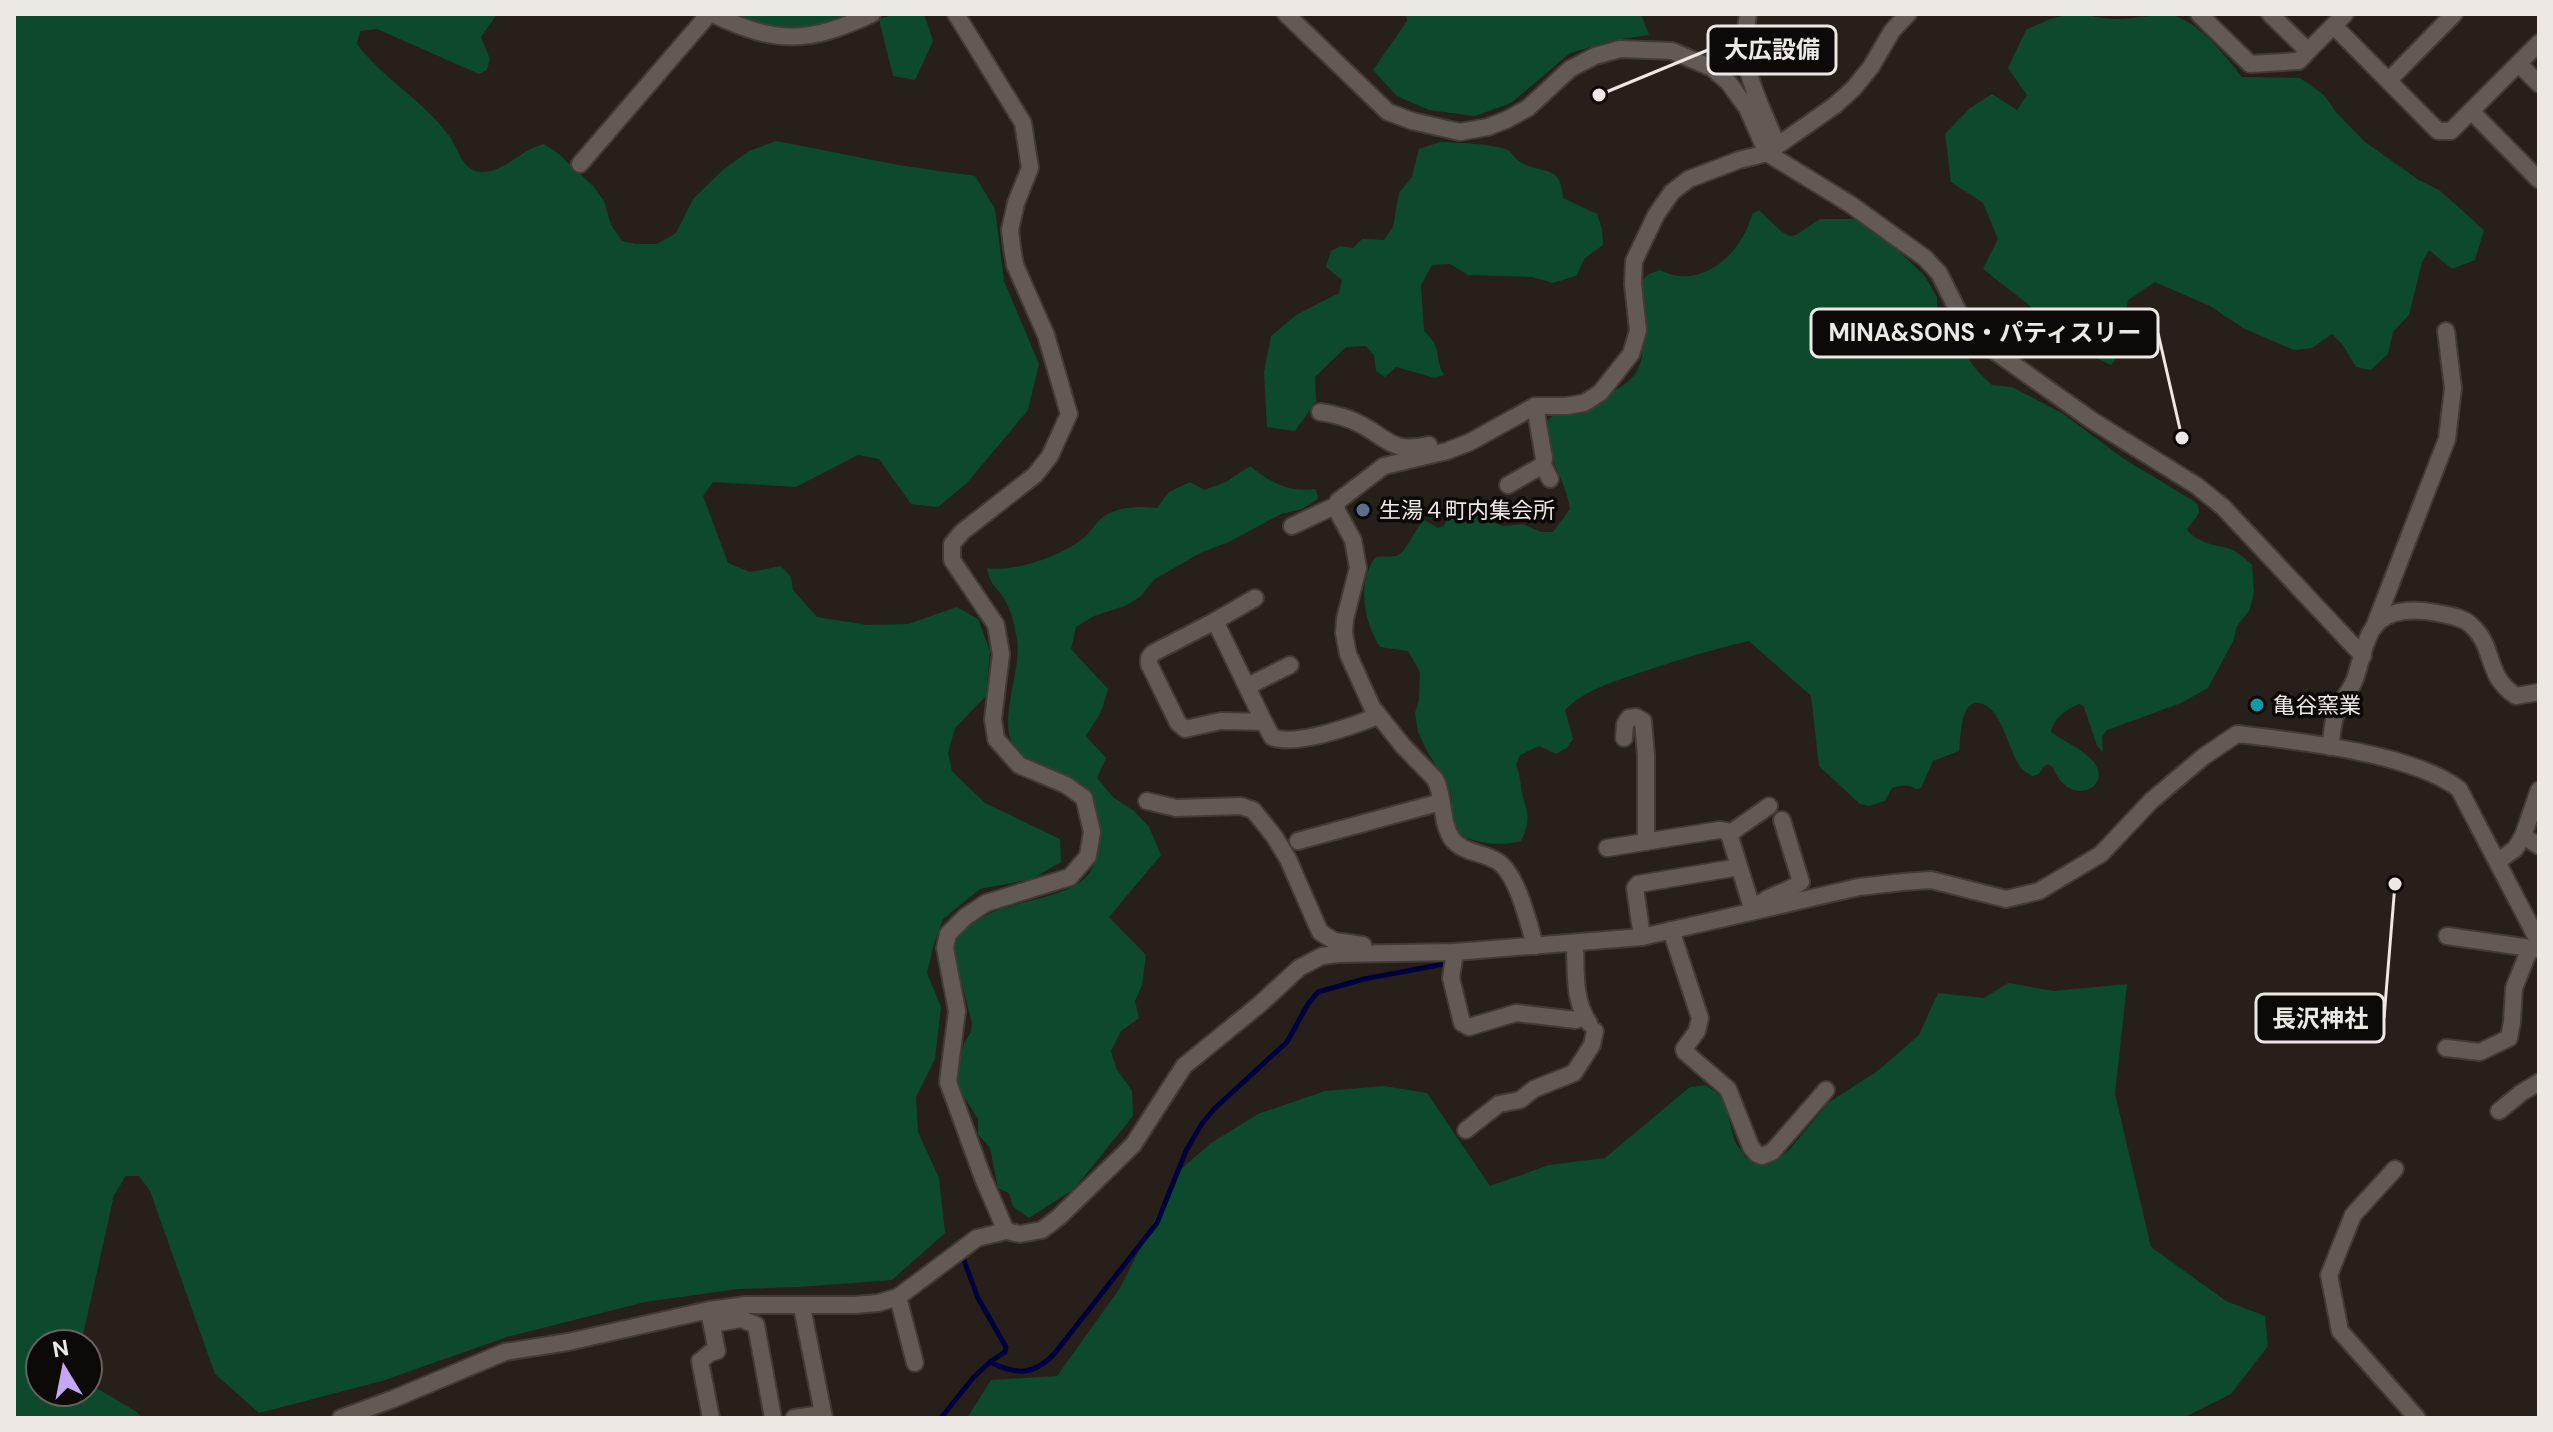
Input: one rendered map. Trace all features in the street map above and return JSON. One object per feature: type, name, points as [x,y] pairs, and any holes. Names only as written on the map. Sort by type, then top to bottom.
[{"type":"street","points":[[580,164],[711,14],[759,32],[796,38],[824,33],[872,14]]},
{"type":"street","points":[[824,33],[825,14]]},
{"type":"street","points":[[956,14],[1023,123],[1030,168],[1016,203],[1010,230],[1012,247],[1015,265],[1046,335],[1069,414],[1050,456],[1035,475],[962,532],[952,544],[952,560],[996,625],[1001,654],[993,719],[996,739],[1019,765],[1066,785],[1084,798],[1092,832],[1088,856],[1070,877],[986,903],[965,917],[948,934],[945,948],[957,1011],[948,1082],[1006,1231]]},
{"type":"street","points":[[1286,14],[1388,112],[1460,132],[1506,120],[1528,108],[1570,69],[1595,56],[1620,49],[1672,51],[1712,68],[1729,83],[1747,108],[1767,153],[1850,204],[1925,258],[1939,273],[1969,333],[2093,421],[2197,486],[2223,507],[2363,656]]},
{"type":"street","points":[[1748,14],[1744,50],[1749,77],[1774,138],[1767,153]]},
{"type":"street","points":[[1535,946],[1522,902],[1507,872],[1495,860],[1456,843],[1446,824],[1435,779],[1378,716],[1348,654],[1345,619],[1358,568],[1353,540],[1336,509],[1338,501],[1384,466],[1447,451],[1481,437],[1535,406],[1584,403],[1600,393],[1631,354],[1638,331],[1634,261],[1656,215],[1672,192],[1689,179],[1767,153],[1834,106],[1871,67],[1892,31],[1908,14]]},
{"type":"street","points":[[2199,14],[2250,64],[2299,61],[2339,20],[2389,80],[2438,131],[2451,131],[2539,43]]},
{"type":"street","points":[[2270,14],[2308,51]]},
{"type":"street","points":[[2389,80],[2454,14]]},
{"type":"street","points":[[2519,64],[2539,84]]},
{"type":"street","points":[[2471,111],[2539,180]]},
{"type":"street","points":[[2330,747],[2335,716],[2353,683],[2447,439],[2453,388],[2446,331]]},
{"type":"street","points":[[1508,485],[1546,472],[1535,406]]},
{"type":"street","points":[[1320,412],[1349,419],[1402,449],[1470,435],[1481,437]]},
{"type":"street","points":[[1292,526],[1337,505]]},
{"type":"street","points":[[1255,598],[1153,653],[1149,664],[1178,723],[1185,729],[1221,721],[1264,722]]},
{"type":"street","points":[[2374,627],[2400,611],[2427,611],[2454,616],[2470,623],[2485,642],[2495,677],[2506,689],[2516,696],[2539,692]]},
{"type":"street","points":[[1215,621],[1272,737],[1287,741],[1378,716]]},
{"type":"street","points":[[1248,686],[1290,665]]},
{"type":"street","points":[[1624,738],[1625,724],[1629,718],[1636,717],[1643,721],[1646,842]]},
{"type":"street","points":[[341,1418],[505,1352],[710,1317],[746,1305],[802,1307],[878,1303],[898,1297],[977,1238],[1006,1231],[1020,1234],[1042,1230],[1133,1145],[1184,1066],[1299,968],[1322,956],[1455,952],[1642,937],[1859,887],[1903,882],[1931,880],[2006,899],[2039,891],[2101,854],[2151,801],[2203,757],[2237,734],[2330,747],[2442,776],[2459,789],[2498,861],[2537,944]]},
{"type":"street","points":[[2498,861],[2515,849],[2523,836],[2539,790]]},
{"type":"street","points":[[1147,801],[1176,808],[1241,806],[1253,810],[1288,859],[1320,932],[1326,938],[1345,944],[1385,946],[1389,954]]},
{"type":"street","points":[[1298,841],[1441,802]]},
{"type":"street","points":[[1729,834],[1769,806]]},
{"type":"street","points":[[1753,911],[1768,897],[1801,882],[1782,820]]},
{"type":"street","points":[[1607,848],[1719,830],[1729,834]]},
{"type":"street","points":[[1729,834],[1753,911]]},
{"type":"street","points":[[2523,836],[2539,846]]},
{"type":"street","points":[[1642,937],[1637,885],[1739,867]]},
{"type":"street","points":[[1671,930],[1700,1018],[1697,1031],[1685,1052],[1728,1089],[1751,1147],[1757,1154],[1762,1156],[1772,1152],[1826,1090]]},
{"type":"street","points":[[2447,936],[2537,944]]},
{"type":"street","points":[[1466,1130],[1499,1104],[1520,1100],[1534,1089],[1574,1073],[1592,1045],[1597,1032],[1584,1017],[1578,993],[1575,943]]},
{"type":"street","points":[[2446,1048],[2480,1052],[2509,1038],[2514,988],[2537,944]]},
{"type":"street","points":[[1455,952],[1451,978],[1462,1023],[1469,1027],[1516,1013],[1576,1020],[1584,1017]]},
{"type":"street","points":[[2499,1111],[2539,1082]]},
{"type":"street","points":[[2395,1169],[2353,1215],[2329,1275],[2340,1331],[2417,1418]]},
{"type":"street","points":[[898,1297],[915,1363]]},
{"type":"street","points":[[794,1418],[823,1416],[802,1307]]},
{"type":"street","points":[[710,1317],[717,1351],[700,1361],[711,1418]]},
{"type":"street","points":[[710,1317],[741,1319],[756,1325],[773,1418]]},
{"type":"green space","points":[[14,14],[497,14],[481,37],[490,59],[487,70],[479,74],[377,29],[360,31],[357,44],[367,57],[440,124],[470,168],[491,171],[544,144],[593,186],[604,201],[611,225],[622,241],[636,244],[657,244],[676,233],[693,199],[723,170],[749,151],[776,141],[904,166],[975,176],[995,209],[1004,281],[1039,364],[1028,410],[966,484],[938,507],[911,504],[879,459],[858,455],[796,487],[713,482],[703,496],[728,563],[750,572],[781,566],[791,577],[793,590],[817,617],[867,625],[908,624],[957,607],[978,619],[990,651],[986,696],[955,728],[948,753],[952,771],[985,803],[1060,839],[1061,862],[1032,879],[980,889],[943,919],[933,947],[927,973],[941,1007],[935,1059],[916,1097],[918,1132],[939,1178],[945,1233],[892,1280],[738,1289],[645,1302],[507,1337],[382,1381],[259,1413],[215,1374],[150,1191],[139,1176],[126,1176],[114,1195],[85,1328],[24,1328],[24,1408],[104,1408],[104,1392],[142,1418],[14,1418]]},
{"type":"green space","points":[[726,14],[874,14],[806,33],[747,25]]},
{"type":"green space","points":[[896,14],[924,14],[933,41],[915,80],[893,76],[879,19]]},
{"type":"green space","points":[[1406,14],[1641,14],[1649,35],[1614,40],[1570,53],[1511,103],[1475,116],[1429,110],[1397,96],[1373,70],[1407,21]]},
{"type":"green space","points":[[2071,14],[2114,19],[2171,15],[2201,32],[2242,77],[2300,78],[2324,95],[2365,142],[2419,180],[2439,190],[2484,230],[2475,260],[2452,269],[2429,250],[2422,262],[2409,315],[2393,332],[2388,354],[2371,370],[2356,367],[2343,345],[2332,334],[2312,348],[2294,350],[2243,328],[2210,306],[2155,282],[2128,300],[2124,321],[2126,345],[2111,365],[2086,353],[2056,333],[2029,305],[1983,269],[1998,239],[1983,203],[1951,182],[1945,134],[1970,108],[1992,94],[2017,110],[2027,95],[2008,68],[2026,30]]},
{"type":"green space","points":[[1440,142],[1481,144],[1505,149],[1517,160],[1554,174],[1563,198],[1597,214],[1603,245],[1585,258],[1576,276],[1553,283],[1532,277],[1468,275],[1450,264],[1432,265],[1421,285],[1424,331],[1434,343],[1444,375],[1435,378],[1396,367],[1385,377],[1376,371],[1374,355],[1366,346],[1346,347],[1315,377],[1316,401],[1295,431],[1267,427],[1264,372],[1271,336],[1296,315],[1339,293],[1342,280],[1326,267],[1331,251],[1340,246],[1353,248],[1362,239],[1384,240],[1393,227],[1399,193],[1412,177],[1419,149]]},
{"type":"green space","points":[[1759,210],[1790,236],[1820,219],[1865,219],[1924,275],[1937,297],[1937,315],[1978,372],[1992,385],[2012,387],[2062,413],[2124,459],[2198,505],[2199,513],[2187,529],[2191,534],[2201,541],[2233,550],[2252,565],[2254,593],[2249,611],[2237,626],[2233,641],[2208,688],[2181,703],[2107,730],[2102,737],[2103,752],[2097,746],[2084,707],[2080,704],[2058,718],[2051,732],[2088,756],[2098,771],[2094,786],[2087,790],[2069,788],[2048,764],[2039,774],[2032,776],[2024,771],[1993,712],[1978,703],[1972,704],[1965,714],[1959,751],[1933,761],[1921,788],[1895,787],[1885,801],[1869,806],[1860,804],[1819,766],[1811,696],[1749,641],[1650,669],[1581,697],[1565,710],[1573,739],[1567,748],[1556,754],[1539,746],[1520,755],[1516,765],[1528,819],[1521,841],[1489,843],[1457,834],[1450,818],[1452,800],[1449,788],[1418,732],[1415,713],[1420,672],[1408,651],[1380,647],[1366,614],[1364,590],[1370,567],[1376,557],[1400,554],[1424,520],[1438,528],[1444,526],[1450,512],[1458,509],[1503,526],[1523,524],[1541,532],[1553,532],[1570,509],[1548,444],[1547,421],[1562,410],[1611,392],[1634,375],[1643,350],[1641,281],[1660,270],[1675,276],[1690,276],[1718,265],[1739,242],[1752,214]]},
{"type":"green space","points":[[1250,466],[1280,485],[1316,489],[1318,499],[1302,509],[1281,514],[1229,542],[1202,552],[1155,579],[1141,596],[1127,605],[1094,616],[1076,627],[1071,649],[1108,689],[1101,712],[1086,736],[1106,758],[1097,778],[1113,797],[1134,811],[1149,827],[1161,855],[1109,917],[1146,955],[1142,985],[1135,1001],[1139,1018],[1121,1031],[1111,1051],[1116,1068],[1132,1091],[1133,1116],[1074,1189],[1029,1218],[1013,1207],[1009,1193],[998,1188],[990,1148],[978,1134],[978,1119],[959,1089],[957,1074],[972,1023],[954,953],[956,936],[992,912],[1071,888],[1081,882],[1094,865],[1099,833],[1094,805],[1088,793],[1069,779],[1024,756],[1015,748],[1010,737],[1008,714],[1017,662],[1017,639],[1009,608],[990,580],[987,568],[1011,568],[1052,556],[1077,543],[1109,513],[1129,508],[1157,508],[1169,492],[1190,482],[1204,490],[1226,482]]},
{"type":"green space","points":[[2008,983],[2054,991],[2127,984],[2115,1094],[2151,1247],[2226,1301],[2265,1316],[2268,1346],[2231,1394],[2183,1418],[967,1418],[991,1380],[1057,1376],[1120,1288],[1180,1170],[1211,1143],[1258,1114],[1325,1091],[1384,1086],[1427,1093],[1490,1186],[1549,1165],[1605,1158],[1690,1087],[1706,1085],[1723,1098],[1735,1142],[1746,1158],[1759,1164],[1774,1161],[1789,1150],[1828,1103],[1879,1070],[1919,1035],[1938,993],[1984,998]]},
{"type":"waterway","points":[[941,1418],[990,1362],[1024,1371],[1040,1366],[1055,1353],[1157,1223],[1186,1151],[1201,1125],[1214,1109],[1287,1042],[1318,992],[1364,979],[1444,964]]},
{"type":"waterway","points":[[962,1255],[978,1298],[1006,1347],[1005,1352],[990,1362]]},
{"type":"place","name":"大広設備","points":[[1599,95]]},
{"type":"place","name":"MINA&SONS・パティスリー","points":[[2182,438]]},
{"type":"place","name":"生湯４町内集会所","points":[[1363,510]]},
{"type":"place","name":"亀谷窯業","points":[[2257,705]]},
{"type":"place","name":"長沢神社","points":[[2395,884]]}]
